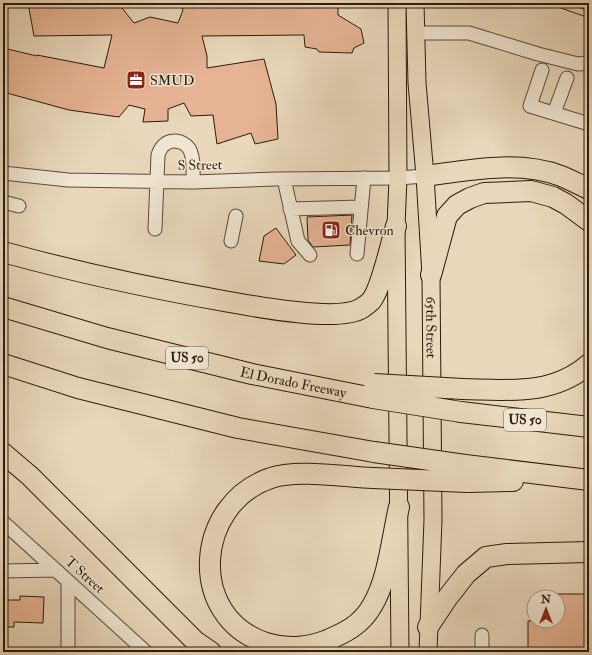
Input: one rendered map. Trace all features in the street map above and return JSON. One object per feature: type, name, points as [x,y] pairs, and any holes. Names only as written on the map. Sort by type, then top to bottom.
[{"type":"highway","points":[[425,176],[497,167],[529,168],[561,176],[589,189]]},
{"type":"highway","points":[[431,275],[447,216],[457,205],[484,193],[531,191],[553,197],[566,204],[589,221]]},
{"type":"highway","points":[[3,252],[57,267],[148,287],[269,309],[313,313],[346,313],[362,308],[371,300],[377,290],[396,226]]},
{"type":"highway","name":"El Dorado Freeway","points":[[3,307],[107,338],[252,374],[374,391],[461,412],[589,427]]},
{"type":"highway","points":[[3,364],[78,388],[238,428],[374,452],[466,474]]},
{"type":"highway","points":[[374,391],[463,389],[524,390],[553,385],[566,379],[589,364]]},
{"type":"highway","points":[[3,453],[30,476],[195,641],[211,652]]},
{"type":"highway","points":[[398,507],[384,576],[378,595],[372,607],[354,627],[319,643],[305,646],[286,647],[273,645],[254,639],[238,628],[225,613],[212,583],[210,550],[218,525],[233,502],[259,482],[273,477],[291,474],[374,478],[466,474],[585,480]]},
{"type":"highway","points":[[428,627],[448,597],[466,574],[486,558],[507,554],[589,552]]},
{"type":"main road","points":[[397,3],[398,178],[396,226],[400,652]]},
{"type":"main road","name":"65th Street","points":[[415,3],[417,83],[425,176],[431,275],[433,520],[428,652]]},
{"type":"street","points":[[416,33],[469,33],[538,54],[578,64],[589,63]]},
{"type":"street","points":[[542,70],[530,106],[589,123]]},
{"type":"street","points":[[554,113],[567,78]]},
{"type":"street","points":[[155,229],[158,155],[162,146],[170,141],[181,142],[188,147],[192,153],[193,182]]},
{"type":"street","name":"S Street","points":[[3,173],[68,180],[157,182],[398,178],[425,176]]},
{"type":"street","points":[[357,254],[364,178]]},
{"type":"street","points":[[284,179],[298,241],[310,255]]},
{"type":"street","points":[[3,202],[19,206]]},
{"type":"street","points":[[290,209],[361,207]]},
{"type":"street","points":[[231,241],[236,216]]},
{"type":"street","name":"T Street","points":[[3,522],[146,652]]},
{"type":"street","points":[[3,571],[55,570]]},
{"type":"street","points":[[68,581],[68,652]]},
{"type":"street","points":[[482,635],[482,652]]},
{"type":"building","name":"SMUD","points":[[28,3],[118,3],[134,23],[150,17],[178,23],[183,10],[180,3],[338,3],[338,15],[361,29],[364,43],[354,48],[352,53],[319,52],[317,49],[305,47],[304,35],[202,36],[207,56],[207,68],[264,59],[276,104],[278,139],[255,144],[251,133],[217,144],[213,115],[191,116],[184,103],[168,109],[168,121],[143,122],[145,109],[129,105],[119,117],[69,110],[3,92],[3,48],[37,56],[104,68],[112,35],[34,36]]},
{"type":"building","points":[[352,215],[350,245],[313,247],[308,240],[307,217]]},
{"type":"building","points":[[276,228],[296,255],[284,264],[259,261],[264,236]]},
{"type":"building","points":[[566,594],[589,594],[589,652],[528,652],[528,629],[566,629]]},
{"type":"building","points":[[20,596],[44,597],[43,623],[14,622],[14,627],[3,627],[3,600],[20,600]]},
{"type":"tram line","points":[[547,3],[589,18]]},
{"type":"tram line","points":[[567,3],[589,11]]},
{"type":"place","name":"SMUD","points":[[136,80]]},
{"type":"place","name":"Chevron","points":[[331,230]]}]
